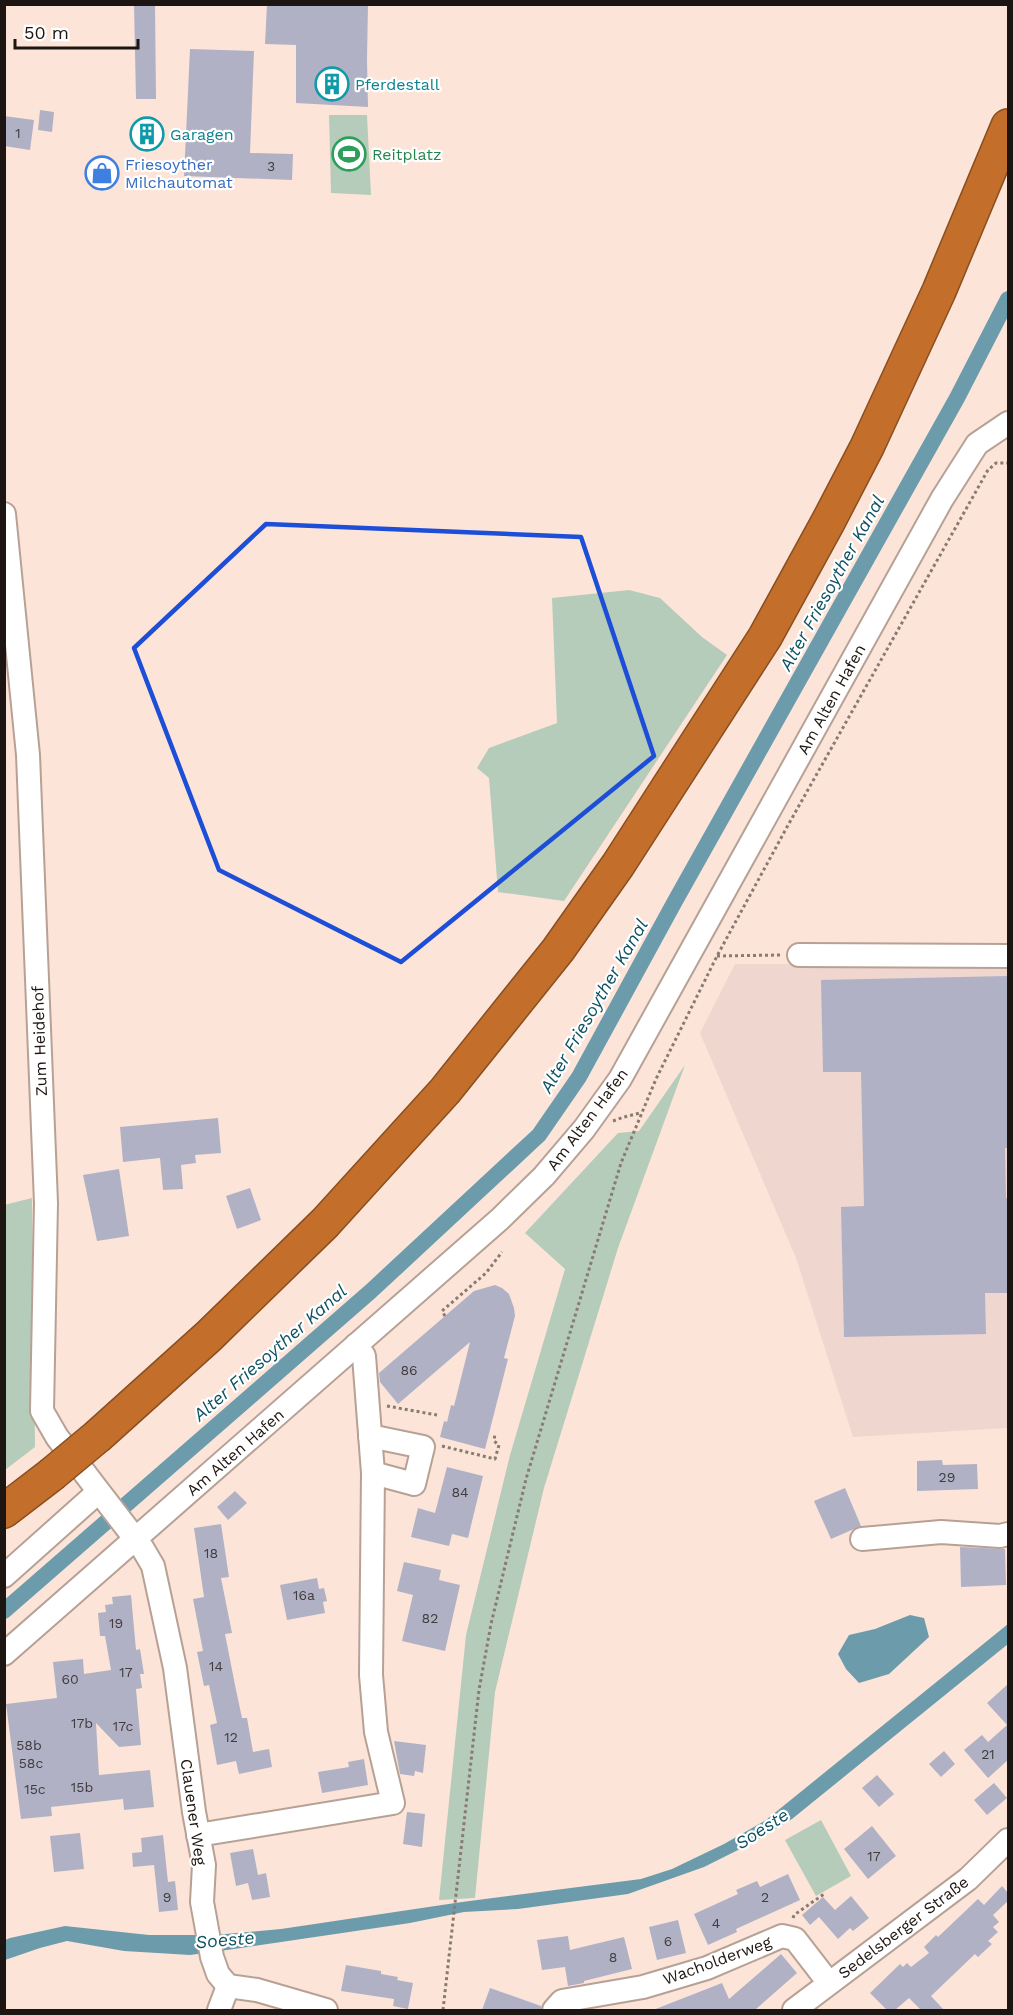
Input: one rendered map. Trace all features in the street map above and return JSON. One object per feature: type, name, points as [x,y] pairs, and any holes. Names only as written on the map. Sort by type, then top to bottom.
[{"type":"highway","points":[[4,1511],[99,1434],[208,1336],[325,1223],[445,1091],[558,950],[618,865],[765,637],[858,466],[939,291],[1008,126]]},
{"type":"street","name":"Am Alten Hafen","points":[[4,1654],[116,1516],[356,1345],[500,1219],[544,1176],[584,1129],[620,1079],[942,498],[970,452],[998,440],[1008,423]]},
{"type":"street","name":"Zum Heidehof","points":[[4,514],[28,755],[46,1203],[42,1411],[57,1437],[116,1516]]},
{"type":"street","points":[[799,955],[1008,956]]},
{"type":"street","points":[[198,1834],[393,1803],[376,1732],[371,1675],[373,1473],[364,1356],[356,1345]]},
{"type":"street","points":[[370,1436],[423,1447],[414,1484],[373,1473]]},
{"type":"street","points":[[4,1576],[116,1516]]},
{"type":"street","name":"Clauener Weg","points":[[116,1516],[153,1566],[174,1668],[204,1865],[202,1902],[206,1926],[218,1974],[228,1986]]},
{"type":"street","points":[[862,1539],[941,1532],[1000,1536],[1008,1534]]},
{"type":"street","name":"Sedelsberger Straße","points":[[794,2010],[968,1879],[1008,1840]]},
{"type":"street","name":"Wacholderweg","points":[[554,2010],[562,2001],[643,1987],[706,1968],[782,1936],[795,1939],[829,1983]]},
{"type":"street","points":[[219,2010],[228,1986],[257,1990],[326,2010]]},
{"type":"path","points":[[442,2010],[479,1690],[491,1624],[526,1479],[621,1163],[644,1105],[717,956],[787,827],[988,470],[996,463],[1008,463]]},
{"type":"path","points":[[717,956],[799,955]]},
{"type":"path","points":[[445,1316],[442,1311],[486,1273],[502,1252]]},
{"type":"path","points":[[368,1403],[437,1415]]},
{"type":"path","points":[[423,1447],[434,1444],[495,1459],[499,1445],[494,1441],[495,1433]]},
{"type":"path","points":[[788,1938],[794,1915],[824,1894]]},
{"type":"highlighted area","points":[[266,524],[581,537],[654,756],[401,962],[219,870],[134,648]]},
{"type":"shaded area","points":[[1008,963],[1008,1428],[853,1437],[796,1258],[700,1033],[735,964]]},
{"type":"green space","name":"Reitplatz","points":[[329,115],[367,115],[371,195],[331,193]]},
{"type":"green space","points":[[629,590],[660,598],[702,637],[727,655],[564,901],[498,892],[489,778],[477,768],[489,748],[557,723],[552,598]]},
{"type":"green space","points":[[685,1065],[618,1248],[544,1488],[495,1692],[475,1898],[439,1900],[466,1635],[510,1455],[565,1269],[525,1233],[618,1133],[639,1131]]},
{"type":"green space","points":[[32,1198],[35,1447],[5,1470],[4,1205]]},
{"type":"green space","points":[[821,1820],[851,1876],[816,1896],[785,1840]]},
{"type":"water","points":[[910,1615],[924,1618],[929,1637],[889,1674],[859,1683],[846,1669],[838,1654],[849,1635],[875,1629]]},
{"type":"water","name":"Soeste","points":[[1008,1624],[1008,1644],[792,1819],[704,1867],[628,1894],[518,1909],[464,1912],[410,1923],[190,1955],[124,1951],[67,1941],[5,1960],[5,1940],[65,1926],[149,1935],[215,1935],[281,1929],[462,1902],[641,1879],[672,1869],[724,1844],[766,1820]]},
{"type":"building","points":[[134,4],[155,4],[156,99],[136,99]]},
{"type":"building","points":[[267,4],[368,4],[368,107],[296,103],[296,45],[265,44]]},
{"type":"building","points":[[190,49],[254,51],[250,153],[293,154],[292,180],[184,176]]},
{"type":"building","points":[[40,110],[54,112],[52,132],[38,130]]},
{"type":"building","points":[[4,116],[34,120],[30,150],[4,146]]},
{"type":"building","points":[[1008,976],[1008,1148],[1005,1148],[1006,1198],[1008,1198],[1008,1293],[985,1293],[986,1334],[844,1337],[841,1207],[864,1206],[861,1072],[823,1072],[821,980]]},
{"type":"building","points":[[218,1118],[221,1153],[195,1155],[196,1163],[181,1165],[183,1189],[163,1190],[160,1158],[123,1162],[120,1127]]},
{"type":"building","points":[[119,1169],[129,1236],[97,1241],[83,1175]]},
{"type":"building","points":[[250,1188],[261,1220],[237,1229],[226,1196]]},
{"type":"building","points":[[495,1285],[509,1294],[515,1316],[504,1358],[508,1359],[485,1449],[440,1437],[451,1405],[454,1406],[470,1342],[398,1404],[380,1382],[379,1373],[474,1291]]},
{"type":"building","points":[[942,1460],[943,1465],[977,1464],[978,1489],[917,1491],[917,1461]]},
{"type":"building","points":[[447,1467],[483,1476],[468,1538],[452,1534],[449,1546],[411,1537],[418,1508],[435,1513]]},
{"type":"building","points":[[845,1488],[861,1526],[831,1539],[814,1501]]},
{"type":"building","points":[[235,1491],[247,1503],[228,1520],[217,1507]]},
{"type":"building","points":[[221,1524],[229,1577],[221,1578],[232,1633],[225,1634],[235,1685],[242,1718],[247,1718],[253,1752],[269,1749],[272,1767],[239,1774],[236,1761],[217,1765],[210,1725],[217,1723],[209,1685],[204,1686],[197,1652],[203,1651],[193,1599],[204,1597],[194,1528]]},
{"type":"building","points":[[960,1547],[1005,1549],[1006,1585],[961,1587]]},
{"type":"building","points":[[404,1562],[441,1570],[439,1580],[460,1585],[445,1651],[402,1641],[413,1595],[397,1591]]},
{"type":"building","points":[[317,1578],[319,1589],[324,1588],[327,1601],[323,1602],[325,1613],[287,1620],[280,1585]]},
{"type":"building","points":[[131,1595],[136,1650],[140,1649],[144,1674],[140,1674],[142,1688],[136,1689],[141,1745],[119,1747],[96,1723],[99,1775],[150,1770],[154,1807],[124,1810],[123,1799],[51,1807],[52,1816],[21,1819],[6,1704],[57,1698],[53,1662],[83,1659],[84,1674],[111,1670],[105,1636],[100,1636],[98,1613],[106,1612],[105,1605],[113,1604],[112,1597]]},
{"type":"building","points":[[1008,1684],[1008,1760],[988,1778],[964,1750],[982,1735],[988,1742],[1007,1725],[987,1703]]},
{"type":"building","points":[[394,1741],[426,1745],[423,1773],[415,1771],[414,1776],[400,1774]]},
{"type":"building","points":[[944,1751],[955,1764],[941,1777],[929,1764]]},
{"type":"building","points":[[364,1759],[368,1785],[322,1793],[318,1772],[349,1767],[348,1762]]},
{"type":"building","points":[[877,1775],[894,1794],[879,1807],[862,1788]]},
{"type":"building","points":[[994,1783],[1007,1798],[987,1815],[974,1800]]},
{"type":"building","points":[[407,1812],[425,1814],[422,1847],[403,1844]]},
{"type":"building","points":[[872,1826],[896,1856],[868,1879],[844,1849]]},
{"type":"building","points":[[80,1833],[84,1869],[54,1872],[50,1836]]},
{"type":"building","points":[[163,1835],[168,1882],[175,1881],[178,1910],[159,1912],[154,1865],[133,1867],[132,1853],[142,1852],[141,1838]]},
{"type":"building","points":[[253,1849],[258,1875],[266,1873],[270,1897],[252,1900],[248,1883],[236,1886],[230,1853]]},
{"type":"building","points":[[788,1874],[800,1900],[736,1929],[737,1932],[708,1945],[694,1914],[738,1894],[736,1890],[757,1881],[760,1887]]},
{"type":"building","points":[[1002,1886],[1008,1893],[1008,1901],[993,1915],[999,1922],[993,1927],[998,1932],[988,1941],[992,1944],[978,1957],[975,1954],[931,1996],[944,2010],[921,2010],[909,1998],[895,2010],[887,2010],[870,1993],[900,1964],[903,1967],[907,1963],[911,1967],[929,1953],[924,1947],[936,1935],[938,1937],[978,1899],[984,1905]]},
{"type":"building","points":[[851,1896],[869,1918],[853,1931],[850,1928],[838,1939],[819,1917],[810,1925],[802,1915],[823,1897],[835,1910]]},
{"type":"building","points":[[678,1920],[686,1953],[657,1960],[649,1927]]},
{"type":"building","points":[[568,1936],[570,1950],[624,1937],[632,1969],[568,1986],[565,1967],[542,1970],[537,1940]]},
{"type":"building","points":[[781,1954],[797,1973],[755,2010],[653,2010],[722,1983],[729,1999]]},
{"type":"building","points":[[346,1965],[381,1971],[381,1974],[398,1977],[397,1980],[413,1983],[408,2009],[393,2006],[394,1999],[341,1991]]},
{"type":"building","points":[[490,1988],[541,2006],[541,2010],[482,2010]]},
{"type":"waterway","name":"Alter Friesoyther Kanal","points":[[4,1611],[371,1291],[539,1135],[579,1077],[957,398],[1008,299]]},
{"type":"place","name":"Pferdestall","points":[[332,84]]},
{"type":"place","name":"Garagen","points":[[147,134]]},
{"type":"place","name":"Reitplatz","points":[[349,154]]},
{"type":"place","name":"Friesoyther Milchautomat","points":[[102,173]]}]
